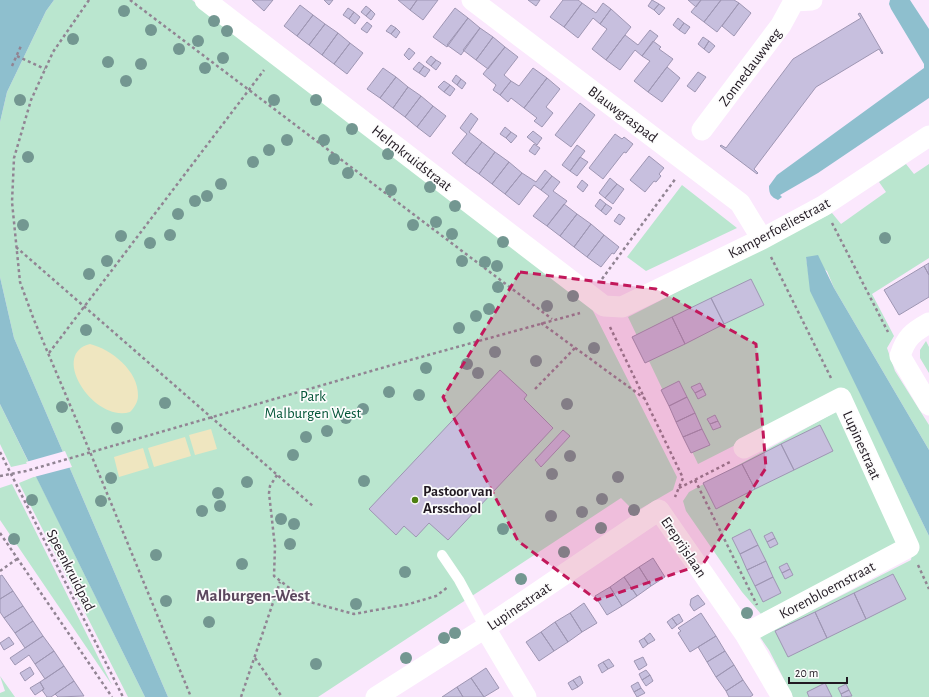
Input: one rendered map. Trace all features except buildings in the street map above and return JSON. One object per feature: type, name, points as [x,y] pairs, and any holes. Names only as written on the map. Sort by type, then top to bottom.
[{"type":"street","name":"Helmkruidstraat","points":[[205,0],[605,303]]},
{"type":"street","name":"Blauwgraspad","points":[[472,0],[740,203],[762,239]]},
{"type":"street","name":"Zonnedauwweg","points":[[702,130],[799,0]]},
{"type":"street","name":"Kamperfoeliestraat","points":[[605,303],[762,239],[823,206],[929,136]]},
{"type":"street","points":[[929,323],[915,331],[904,342],[900,356],[929,406]]},
{"type":"street","name":"Lupinestraat","points":[[744,448],[841,398],[909,546]]},
{"type":"street","name":"Lupinestraat","points":[[376,697],[485,628],[659,510]]},
{"type":"street","name":"Ereprijslaan","points":[[659,510],[745,634],[782,697]]},
{"type":"street","name":"Korenbloemstraat","points":[[745,634],[909,546]]},
{"type":"street","points":[[485,628],[526,697]]},
{"type":"lane","points":[[442,555],[459,580],[485,628]]},
{"type":"path","points":[[89,0],[53,52],[31,100],[14,158],[12,202],[20,282],[34,320],[191,697]]},
{"type":"path","points":[[130,0],[552,320]]},
{"type":"path","points":[[12,66],[21,46]]},
{"type":"path","points":[[49,353],[277,54]]},
{"type":"path","points":[[17,56],[45,69]]},
{"type":"path","points":[[679,488],[683,478],[609,324],[605,303],[688,163]]},
{"type":"path","points":[[823,206],[900,356]]},
{"type":"path","points":[[762,239],[841,398]]},
{"type":"path","points":[[16,246],[314,507]]},
{"type":"path","points":[[0,476],[26,471],[552,320],[605,303]]},
{"type":"path","points":[[541,323],[645,399]]},
{"type":"path","points":[[536,390],[575,348]]},
{"type":"path","points":[[679,488],[743,456],[744,448]]},
{"type":"path","name":"Speenkruidpad","points":[[0,452],[123,697]]},
{"type":"path","points":[[277,475],[270,486],[269,493],[275,547],[274,576],[280,582],[294,590],[306,601],[354,614],[409,604],[436,596],[459,580]]},
{"type":"path","points":[[695,480],[765,622]]},
{"type":"path","name":"Ereprijslaan","points":[[659,510],[676,496],[679,488]]},
{"type":"path","points":[[0,534],[112,697]]},
{"type":"path","points":[[909,546],[929,589]]},
{"type":"path","points":[[0,571],[18,559]]},
{"type":"path","points":[[241,697],[280,582]]},
{"type":"path","points":[[255,658],[282,697]]},
{"type":"highlighted area","points":[[520,272],[656,289],[756,344],[766,468],[703,564],[597,600],[518,541],[443,397]]},
{"type":"green space","name":"Park Malburgen West","points":[[54,0],[192,0],[588,301],[677,477],[673,490],[635,512],[621,498],[318,697],[168,697],[14,338],[0,277],[0,122],[7,92],[46,11]]},
{"type":"green space","points":[[906,164],[914,174],[929,164],[929,258],[872,294],[894,336],[887,348],[895,371],[929,425],[929,450],[834,288],[827,271],[806,257],[811,291],[929,536],[929,697],[793,697],[769,650],[760,637],[911,560],[913,548],[838,393],[698,464],[628,317],[832,213],[841,224],[886,192],[879,182]]},
{"type":"green space","points":[[682,185],[737,228],[646,271],[627,257]]},
{"type":"green space","points":[[926,341],[929,347],[929,373],[920,358],[920,350]]},
{"type":"green space","points":[[0,404],[29,463],[11,467],[0,444]]},
{"type":"green space","points":[[841,409],[904,541],[761,614],[742,592],[686,511],[683,501],[689,492]]},
{"type":"green space","points":[[36,476],[145,697],[128,697],[19,483]]},
{"type":"green space","points":[[12,484],[112,685],[0,520],[0,488]]},
{"type":"green space","points":[[0,676],[15,697],[0,697],[0,693],[5,691]]},
{"type":"sand","points":[[90,344],[115,356],[129,370],[134,378],[138,398],[136,405],[130,412],[116,413],[103,407],[91,398],[81,386],[75,373],[74,360],[78,350]]},
{"type":"sand","points":[[211,429],[217,449],[195,455],[189,435]]},
{"type":"sand","points":[[185,437],[191,456],[154,467],[148,448]]},
{"type":"sand","points":[[143,448],[149,468],[119,477],[114,457]]},
{"type":"water","points":[[0,0],[54,0],[46,11],[7,92],[0,122]]},
{"type":"water","points":[[890,0],[910,0],[929,29],[929,98],[818,173],[780,195],[782,197],[778,200],[776,199],[771,195],[769,186],[777,175],[924,68],[924,64],[891,9],[889,4]]},
{"type":"water","points":[[818,255],[834,288],[929,450],[929,536],[810,291],[806,257]]},
{"type":"water","points":[[0,277],[14,338],[168,697],[145,697],[0,404]]},
{"type":"pier","points":[[65,451],[72,467],[34,477],[26,462]]},
{"type":"place","name":"Pastoor van Arsschool","points":[[415,500]]},
{"type":"district","name":"Malburgen-West","points":[[253,595]]}]
